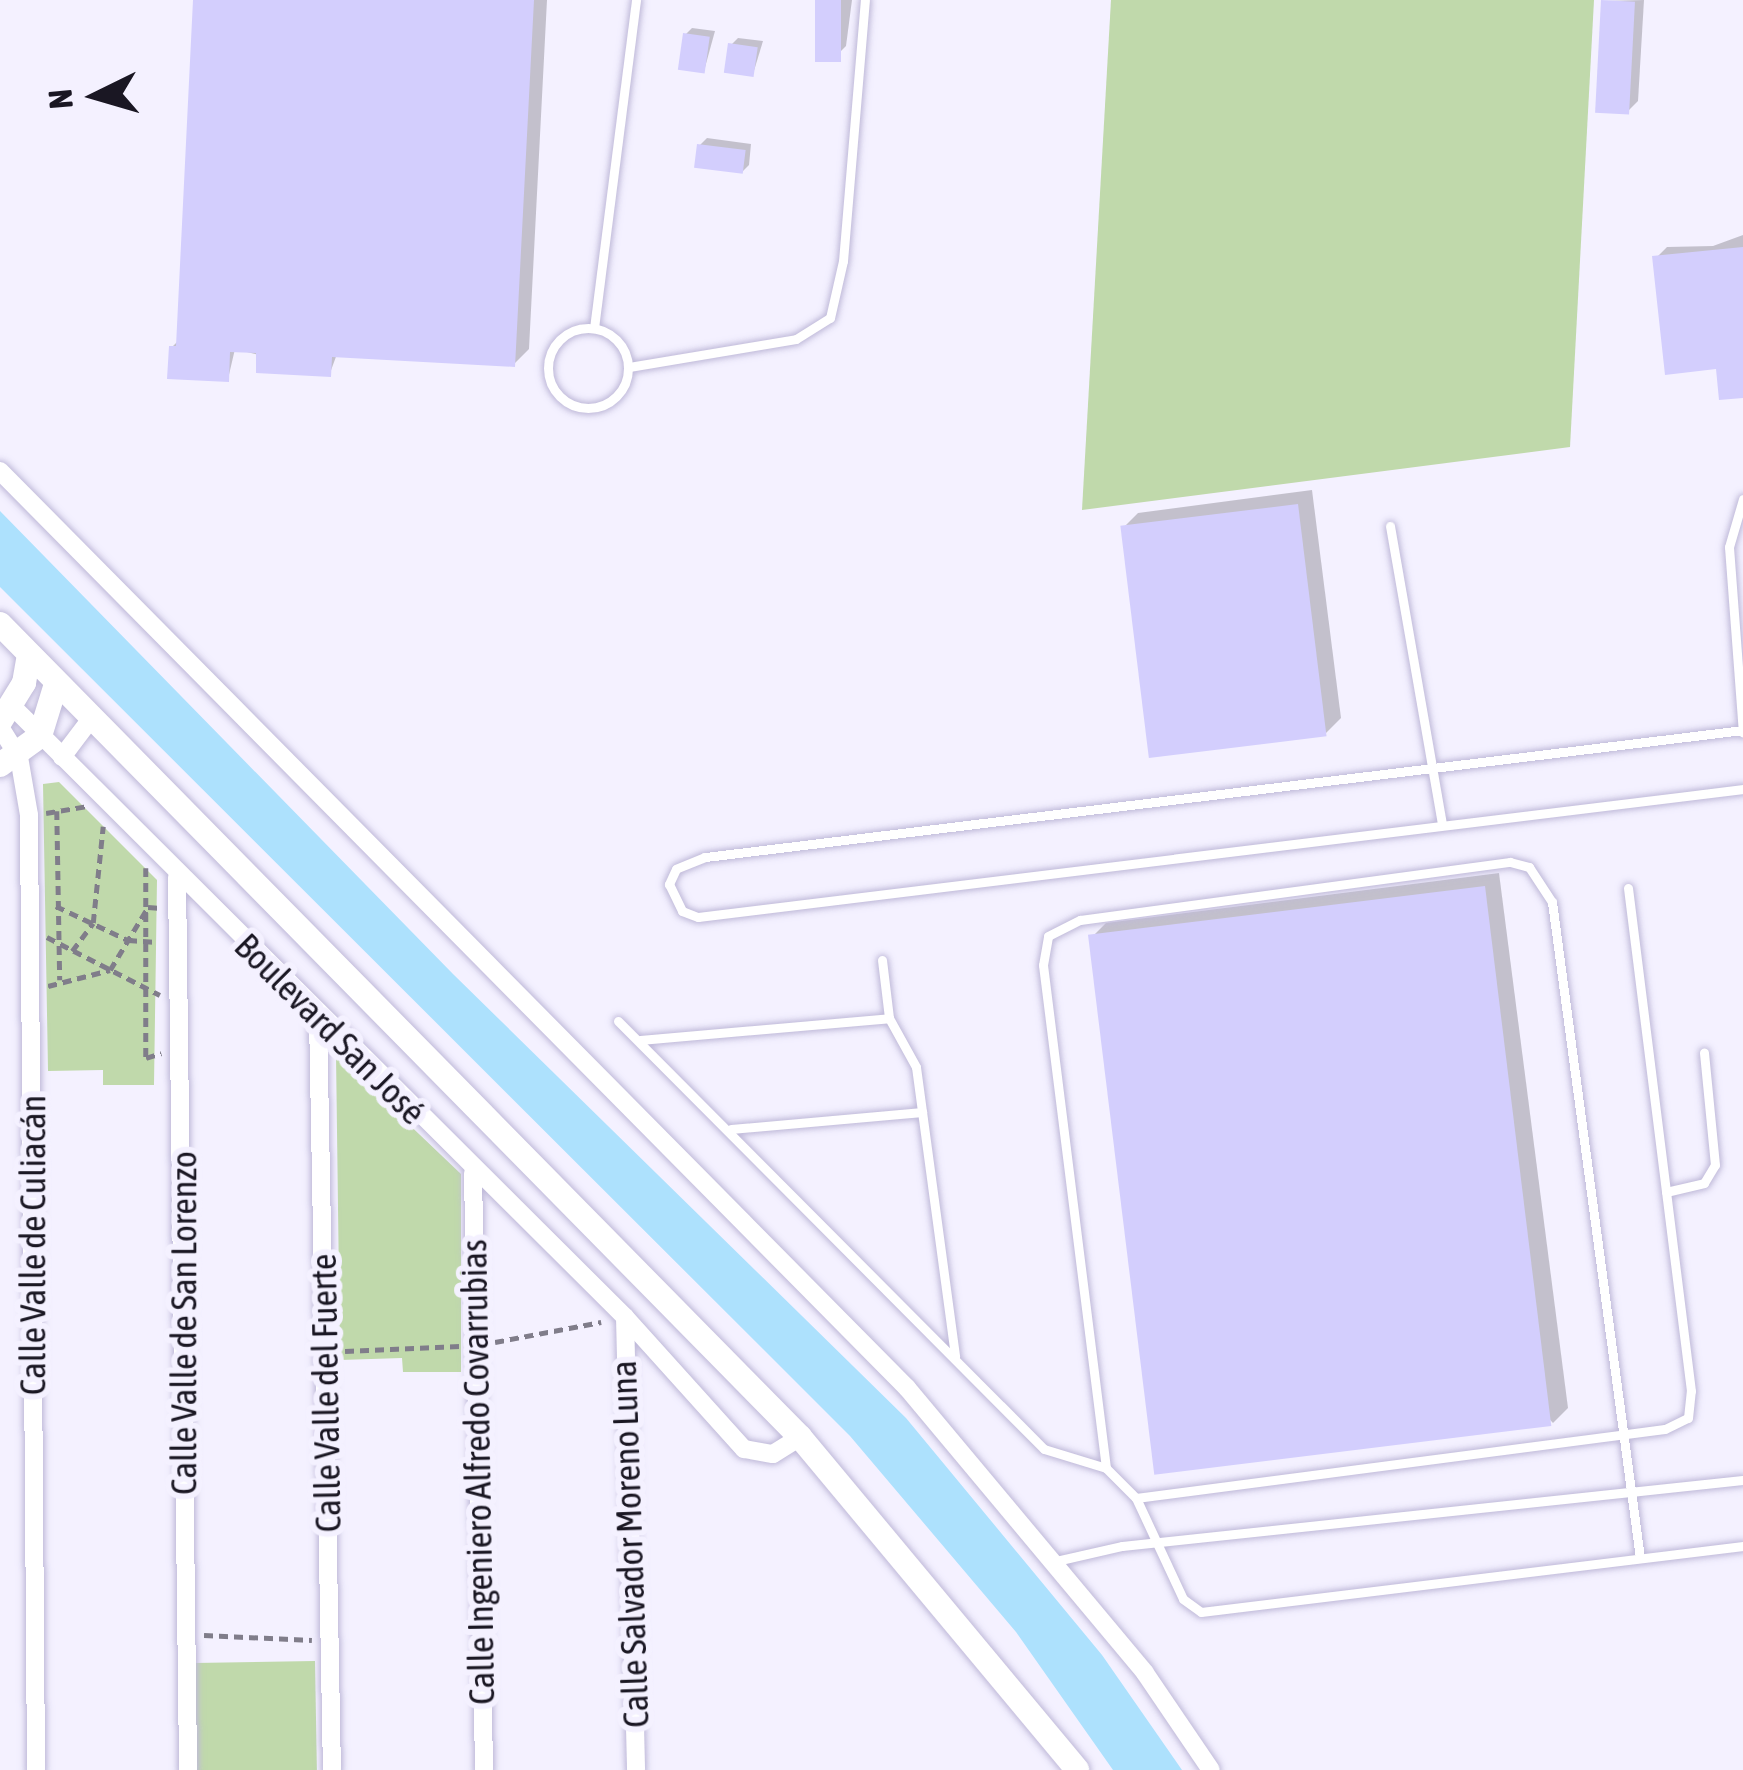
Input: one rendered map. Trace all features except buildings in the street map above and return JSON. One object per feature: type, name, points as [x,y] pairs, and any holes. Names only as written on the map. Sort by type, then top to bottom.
[{"type":"street","points":[[0,471],[908,1388],[1056,1561],[1211,1770]]},
{"type":"street","points":[[0,624],[800,1437],[1077,1770]]},
{"type":"street","points":[[4,719],[29,655]]},
{"type":"street","points":[[9,761],[40,736],[56,684]]},
{"type":"street","name":"Boulevard San José","points":[[4,719],[40,736],[473,1173],[625,1318],[744,1449],[772,1454],[800,1437]]},
{"type":"street","name":"Calle Valle de Culiacán","points":[[4,719],[9,761],[29,815],[36,1770]]},
{"type":"street","points":[[62,758],[90,720]]},
{"type":"street","name":"Calle Valle de San Lorenzo","points":[[176,877],[176,1003],[182,1045],[188,1770]]},
{"type":"street","name":"Calle Valle del Fuerte","points":[[318,1016],[332,1770]]},
{"type":"street","name":"Calle Ingeniero Alfredo Covarrubias","points":[[473,1173],[484,1770]]},
{"type":"street","name":"Calle Salvador Moreno Luna","points":[[625,1318],[636,1770]]},
{"type":"lane","points":[[594,328],[636,0]]},
{"type":"lane","points":[[628,367],[796,340],[830,317],[843,261],[865,0]]},
{"type":"lane","points":[[594,328],[618,341],[628,367],[620,393],[596,408],[558,395],[548,369],[556,343],[594,328]]},
{"type":"lane","points":[[1743,499],[1729,547],[1743,731],[705,857],[676,868],[669,884],[682,911],[698,916],[1743,789]]},
{"type":"lane","points":[[1390,526],[1442,824]]},
{"type":"lane","points":[[1106,1468],[1043,964],[1048,936],[1080,920],[1492,863],[1529,867],[1552,902],[1640,1558]]},
{"type":"lane","points":[[1136,1498],[1679,1424],[1691,1408],[1628,888]]},
{"type":"lane","points":[[882,960],[889,1018],[916,1067],[955,1356]]},
{"type":"lane","points":[[640,1040],[889,1018]]},
{"type":"lane","points":[[618,1021],[1054,1457],[1106,1468],[1136,1498],[1162,1543],[1183,1599],[1213,1614],[1743,1546]]},
{"type":"lane","points":[[1666,1192],[1703,1183],[1715,1165],[1704,1053]]},
{"type":"lane","points":[[730,1129],[922,1112]]},
{"type":"lane","points":[[1056,1561],[1162,1543],[1743,1480]]},
{"type":"path","points":[[29,815],[106,803],[93,923],[72,951]]},
{"type":"path","points":[[57,812],[60,982]]},
{"type":"path","points":[[146,845],[146,1058],[182,1045]]},
{"type":"path","points":[[30,892],[128,940],[176,944]]},
{"type":"path","points":[[148,907],[176,908]]},
{"type":"path","points":[[31,991],[110,970],[148,907]]},
{"type":"path","points":[[30,928],[176,1003]]},
{"type":"path","points":[[186,1634],[330,1640]]},
{"type":"green space","points":[[1111,0],[1594,0],[1570,447],[1082,510]]},
{"type":"green space","points":[[59,782],[157,880],[154,1085],[103,1085],[103,1070],[48,1071],[43,784]]},
{"type":"green space","points":[[336,1055],[461,1174],[461,1372],[403,1372],[402,1358],[340,1360]]},
{"type":"green space","points":[[315,1661],[317,1770],[196,1770],[194,1663]]},
{"type":"water","points":[[0,511],[453,974],[906,1418],[1102,1655],[1182,1770],[1113,1770],[1016,1632],[850,1436],[0,587]]}]
